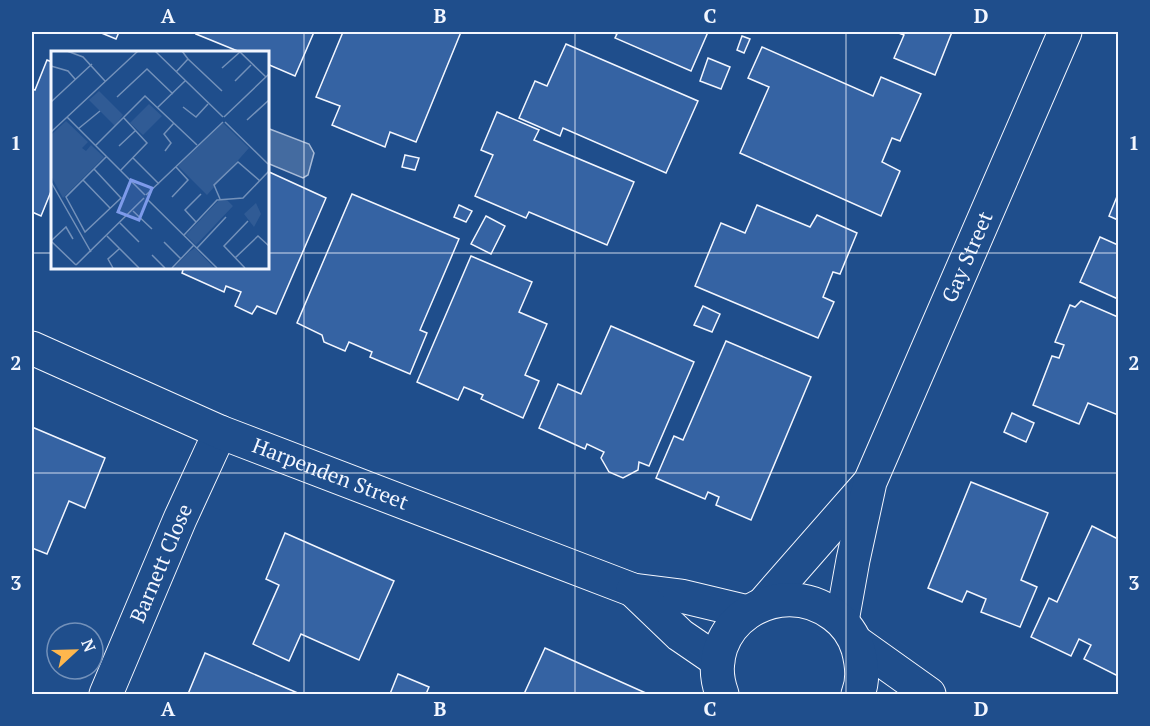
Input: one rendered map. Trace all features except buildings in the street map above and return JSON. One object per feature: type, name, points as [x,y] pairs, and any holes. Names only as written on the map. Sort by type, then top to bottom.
[{"type":"street","name":"Gay Street","points":[[849,632],[853,560],[870,482],[1065,32]]},
{"type":"street","name":"Harpenden Street","points":[[32,348],[220,432],[633,590],[756,608],[784,599],[806,600],[825,608],[849,632],[929,694]]},
{"type":"street","name":"Barnett Close","points":[[106,694],[180,519],[220,432]]},
{"type":"street","name":"Gay Street","points":[[756,608],[870,482]]},
{"type":"street","name":"Harpenden Street","points":[[633,590],[680,635],[718,661]]},
{"type":"street","points":[[722,694],[718,684],[718,661],[723,642],[734,625],[756,608]]},
{"type":"street","points":[[849,632],[862,666],[858,694]]},
{"type":"water","points":[[268,128],[309,144],[314,153],[308,175],[303,178],[268,163]]}]
